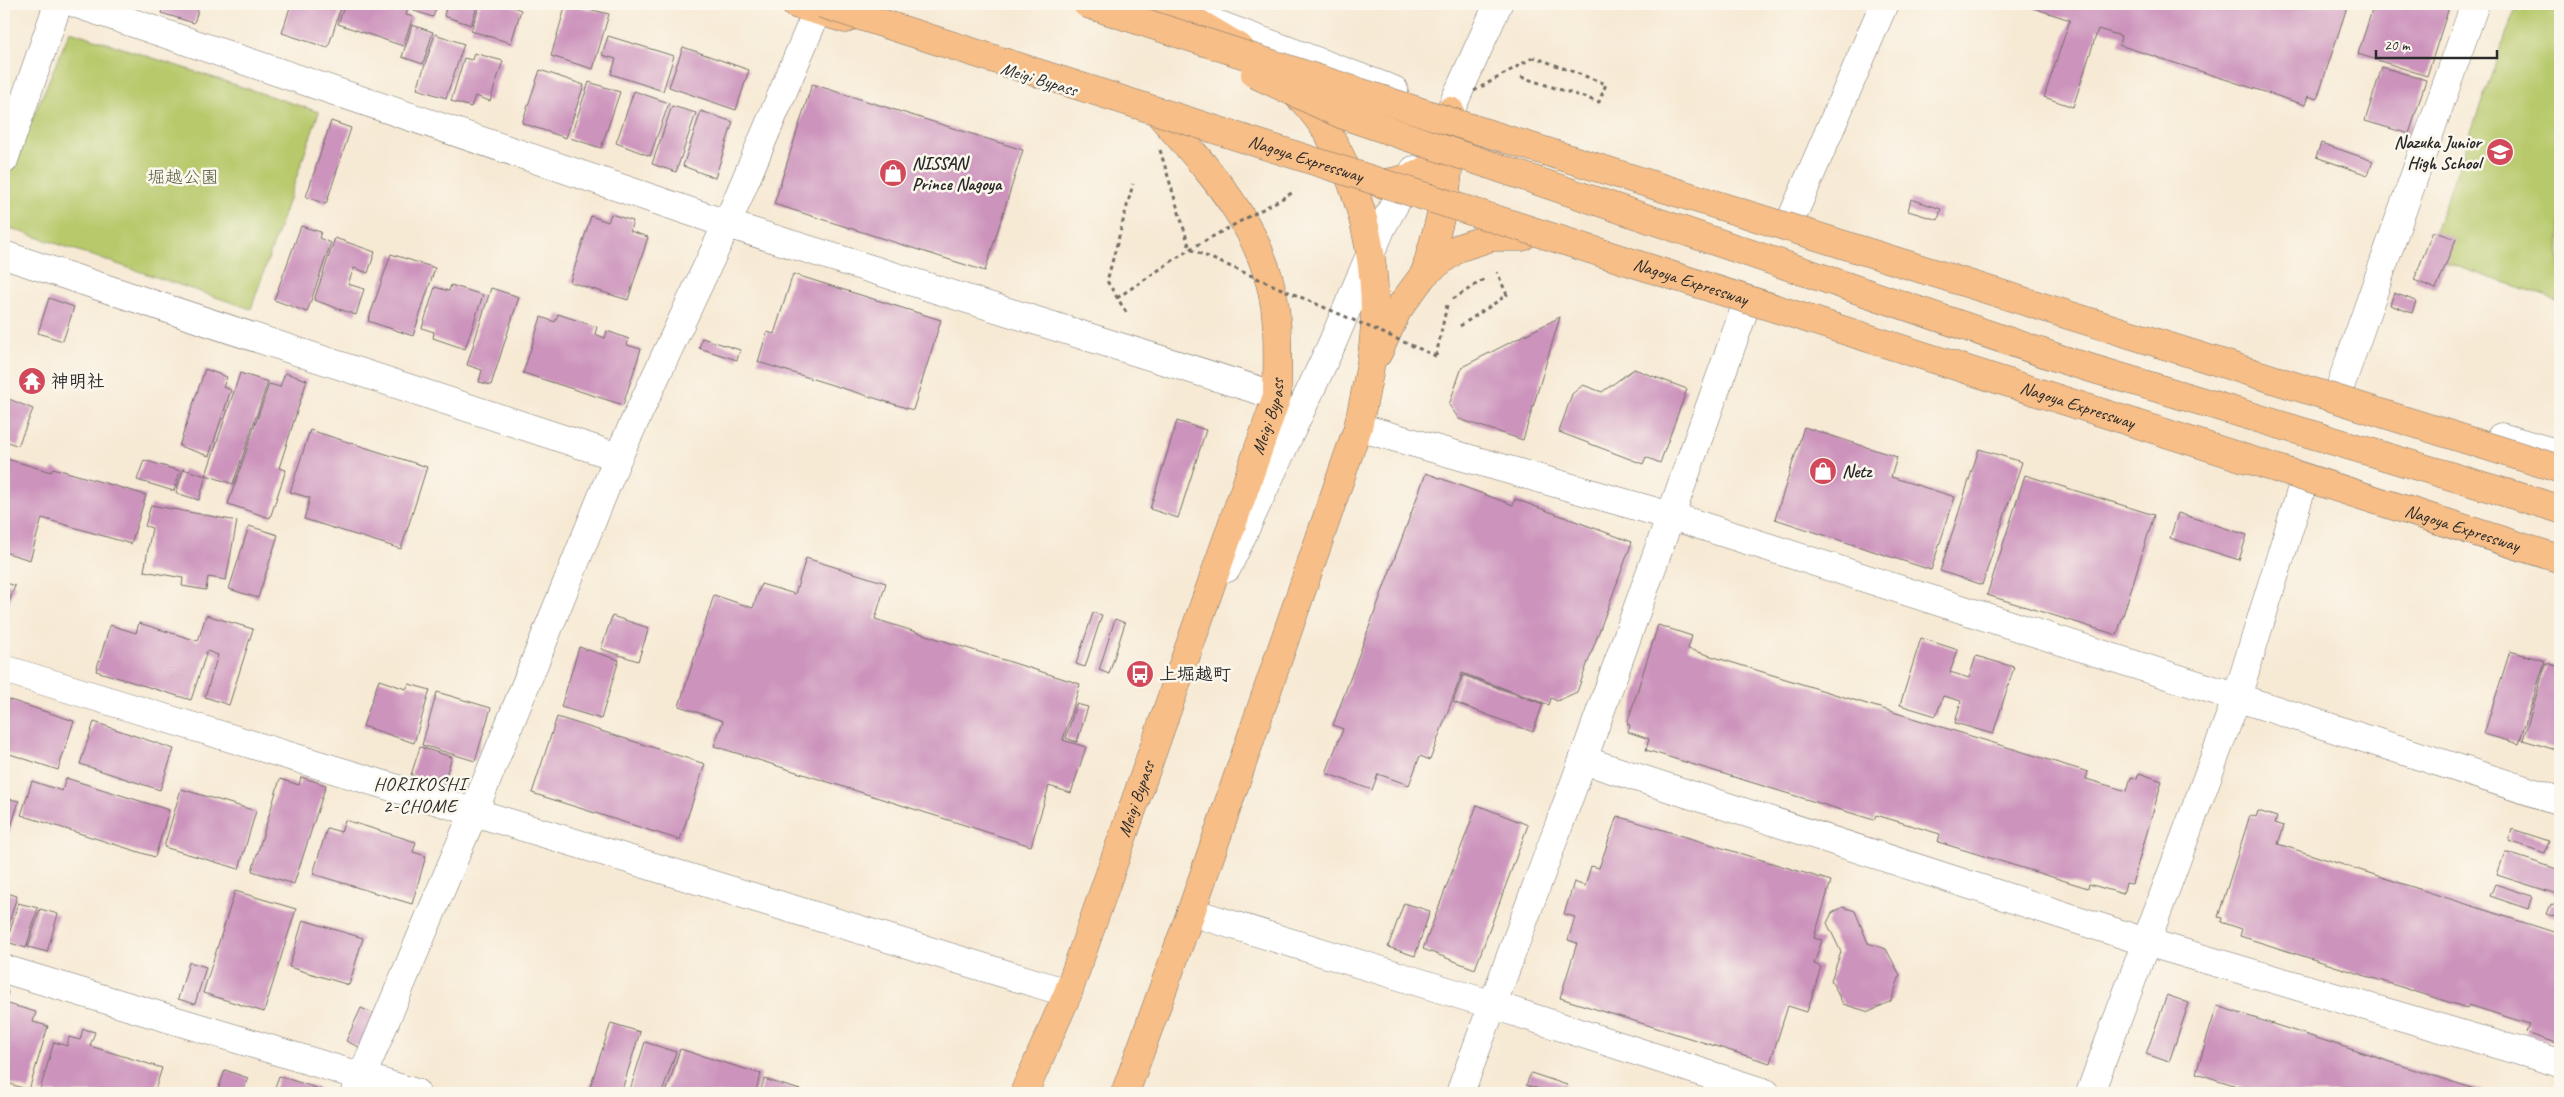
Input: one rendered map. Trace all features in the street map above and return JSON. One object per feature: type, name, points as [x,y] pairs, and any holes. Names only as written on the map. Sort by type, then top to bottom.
[{"type":"highway","points":[[1087,4],[1480,131],[2560,469]]},
{"type":"highway","name":"Meigi Bypass","points":[[814,5],[1161,116],[1228,194],[1252,234],[1267,272],[1275,306],[1277,396],[1192,644],[1068,994],[1024,1093]]},
{"type":"highway","name":"Nagoya Expressway","points":[[814,5],[2560,559]]},
{"type":"highway","points":[[1125,1093],[1191,912],[1358,426],[1370,372],[1375,314],[1370,252],[1349,174],[1328,132],[1305,102],[1255,57],[1167,6]]},
{"type":"highway","points":[[1140,21],[1343,115],[2066,361],[2560,510]]},
{"type":"highway","points":[[1161,116],[1349,174],[1402,187],[1445,201],[1522,237]]},
{"type":"highway","points":[[1425,273],[1445,201],[1450,120]]},
{"type":"highway","points":[[1370,372],[1397,311],[1425,273],[1458,248],[1492,237],[1522,237]]},
{"type":"street","points":[[4,160],[58,4]]},
{"type":"street","points":[[77,4],[727,224],[1277,396]]},
{"type":"street","points":[[1192,644],[1331,346],[1370,252],[1402,187],[1450,120],[1498,4]]},
{"type":"street","points":[[1790,222],[1884,4]]},
{"type":"street","points":[[2339,390],[2475,4]]},
{"type":"street","points":[[359,1085],[473,814],[618,457],[727,224],[814,5]]},
{"type":"street","points":[[1167,6],[1450,120],[1555,149],[2339,390],[2560,454]]},
{"type":"street","points":[[1402,187],[1427,184],[1458,167],[1492,157],[1555,149]]},
{"type":"street","points":[[1522,237],[2560,567]]},
{"type":"street","points":[[4,255],[618,457]]},
{"type":"street","points":[[1460,1093],[1583,760],[1745,308]]},
{"type":"street","points":[[1358,426],[1671,516],[2560,801]]},
{"type":"street","points":[[2090,1093],[2238,697],[2303,484]]},
{"type":"street","points":[[4,669],[473,814],[1068,994]]},
{"type":"street","points":[[1583,760],[2146,942],[2560,1064]]},
{"type":"street","points":[[1191,912],[1493,1005],[1766,1093]]},
{"type":"street","points":[[4,969],[359,1085],[416,1093]]},
{"type":"path","points":[[1521,77],[1600,102],[1606,84],[1534,57]]},
{"type":"path","points":[[1159,146],[1190,249],[1436,356],[1448,303],[1497,271],[1507,295],[1460,326]]},
{"type":"path","points":[[1133,184],[1107,282],[1117,298],[1190,249]]},
{"type":"green space","points":[[2517,4],[2560,4],[2560,301],[2426,256]]},
{"type":"green space","name":"堀越公園","points":[[70,31],[319,112],[251,309],[4,226],[4,185]]},
{"type":"building","points":[[164,4],[200,4],[194,23],[161,13]]},
{"type":"building","points":[[291,4],[342,4],[328,48],[282,33]]},
{"type":"building","points":[[345,4],[409,4],[406,15],[413,17],[403,46],[338,24]]},
{"type":"building","points":[[416,4],[438,4],[433,17],[414,11]]},
{"type":"building","points":[[447,4],[478,4],[471,25],[444,16]]},
{"type":"building","points":[[480,4],[511,4],[510,6],[521,10],[511,43],[471,31]]},
{"type":"building","points":[[566,4],[609,14],[593,69],[551,56]]},
{"type":"building","points":[[2021,4],[2348,4],[2317,99],[2308,96],[2305,105],[2119,45],[2121,36],[2098,29],[2073,107],[2044,97],[2070,20]]},
{"type":"building","points":[[2374,4],[2450,4],[2427,76],[2358,54]]},
{"type":"building","points":[[412,25],[433,32],[423,64],[402,57]]},
{"type":"building","points":[[435,34],[464,44],[446,98],[417,89]]},
{"type":"building","points":[[608,36],[674,56],[663,91],[611,74],[616,59],[602,55]]},
{"type":"building","points":[[683,47],[749,70],[736,110],[669,87]]},
{"type":"building","points":[[474,53],[503,61],[490,101],[475,96],[471,107],[451,101],[464,58],[472,60]]},
{"type":"building","points":[[2382,67],[2426,80],[2409,134],[2365,121]]},
{"type":"building","points":[[540,70],[584,85],[566,138],[522,123]]},
{"type":"building","points":[[589,82],[620,92],[601,148],[570,138]]},
{"type":"building","points":[[812,84],[1023,150],[985,271],[774,204]]},
{"type":"building","points":[[634,91],[669,103],[650,156],[616,143]]},
{"type":"building","points":[[672,106],[696,113],[676,172],[652,164]]},
{"type":"building","points":[[701,111],[733,122],[715,178],[683,166]]},
{"type":"building","points":[[331,121],[351,128],[326,204],[306,197]]},
{"type":"building","points":[[2321,143],[2373,161],[2368,175],[2316,157]]},
{"type":"building","points":[[1911,199],[1941,209],[1938,220],[1908,211]]},
{"type":"building","points":[[611,214],[633,221],[630,231],[648,237],[628,300],[570,282],[591,216],[608,222]]},
{"type":"building","points":[[301,226],[321,232],[319,238],[331,243],[307,312],[274,300]]},
{"type":"building","points":[[2433,231],[2456,239],[2436,289],[2414,280]]},
{"type":"building","points":[[335,238],[375,252],[368,273],[354,268],[348,284],[364,289],[356,315],[314,300]]},
{"type":"building","points":[[391,254],[435,268],[413,336],[368,321]]},
{"type":"building","points":[[793,274],[941,320],[913,410],[758,362],[767,332],[774,334]]},
{"type":"building","points":[[451,285],[483,295],[465,349],[433,338],[434,332],[422,328],[435,287],[449,291]]},
{"type":"building","points":[[491,288],[519,297],[491,385],[479,382],[482,370],[467,365]]},
{"type":"building","points":[[2394,293],[2416,301],[2412,313],[2390,305]]},
{"type":"building","points":[[49,298],[74,307],[63,341],[38,333]]},
{"type":"building","points":[[558,314],[597,327],[595,334],[605,338],[607,331],[629,339],[627,345],[641,349],[623,405],[523,373],[541,317],[555,322]]},
{"type":"building","points":[[1560,317],[1523,440],[1459,419],[1449,405],[1462,367]]},
{"type":"building","points":[[702,338],[740,350],[737,360],[699,348]]},
{"type":"building","points":[[205,369],[227,377],[223,387],[231,390],[209,456],[179,446]]},
{"type":"building","points":[[1634,369],[1687,389],[1660,463],[1646,457],[1643,464],[1559,432],[1572,394],[1583,385],[1602,392]]},
{"type":"building","points":[[240,373],[268,382],[233,484],[206,475]]},
{"type":"building","points":[[285,373],[307,380],[279,468],[286,470],[270,518],[228,504],[269,384],[280,387]]},
{"type":"building","points":[[4,397],[33,409],[18,446],[4,440]]},
{"type":"building","points":[[1177,421],[1206,430],[1178,518],[1150,509]]},
{"type":"building","points":[[1804,427],[1897,457],[1891,477],[1955,497],[1931,570],[1775,519]]},
{"type":"building","points":[[310,430],[427,467],[401,549],[304,519],[310,498],[290,492]]},
{"type":"building","points":[[1979,449],[2022,462],[1982,585],[1940,571]]},
{"type":"building","points":[[4,458],[51,472],[53,468],[146,495],[131,544],[42,518],[30,560],[4,552]]},
{"type":"building","points":[[144,460],[180,471],[174,491],[137,480]]},
{"type":"building","points":[[183,469],[206,476],[199,500],[176,493]]},
{"type":"building","points":[[1426,473],[1513,505],[1515,499],[1632,542],[1577,692],[1557,701],[1551,698],[1549,705],[1462,673],[1430,760],[1420,756],[1409,785],[1378,774],[1372,790],[1326,773],[1343,729],[1333,725]]},
{"type":"building","points":[[2025,475],[2154,515],[2117,635],[1987,595]]},
{"type":"building","points":[[151,505],[237,521],[226,580],[208,577],[206,590],[182,586],[183,578],[144,571],[152,528],[145,526]]},
{"type":"building","points":[[2178,513],[2247,535],[2239,560],[2170,538]]},
{"type":"building","points":[[249,526],[278,535],[258,598],[229,589]]},
{"type":"building","points":[[806,558],[886,583],[875,619],[1080,684],[1063,740],[1086,747],[1071,793],[1049,786],[1031,846],[714,746],[723,721],[679,706],[714,595],[753,608],[761,584],[795,594]]},
{"type":"building","points":[[4,582],[15,586],[4,615]]},
{"type":"building","points":[[1093,613],[1102,615],[1085,667],[1076,664]]},
{"type":"building","points":[[206,615],[253,629],[229,705],[205,697],[218,655],[207,651],[191,700],[96,671],[110,625],[136,633],[139,623],[198,641]]},
{"type":"building","points":[[612,616],[649,628],[638,661],[601,649]]},
{"type":"building","points":[[1115,619],[1125,623],[1109,674],[1099,670]]},
{"type":"building","points":[[1658,625],[1692,636],[1688,649],[2088,772],[2086,779],[2127,791],[2131,777],[2137,779],[2139,773],[2162,781],[2132,884],[2126,883],[2123,894],[2089,884],[2088,888],[1938,842],[1940,834],[1876,815],[1874,820],[1646,750],[1649,739],[1628,732],[1630,725],[1627,724]]},
{"type":"building","points":[[1921,638],[1958,650],[1950,672],[1969,678],[1976,656],[2014,667],[1993,734],[1955,723],[1961,701],[1943,696],[1936,716],[1900,705]]},
{"type":"building","points":[[579,647],[619,660],[601,719],[561,707]]},
{"type":"building","points":[[2510,651],[2545,661],[2519,744],[2484,734]]},
{"type":"building","points":[[2546,663],[2560,667],[2560,735],[2556,750],[2523,740]]},
{"type":"building","points":[[1463,675],[1543,704],[1533,732],[1453,702]]},
{"type":"building","points":[[379,680],[406,689],[409,684],[430,690],[414,743],[363,726]]},
{"type":"building","points":[[437,692],[491,708],[475,761],[422,745]]},
{"type":"building","points":[[4,698],[74,721],[58,770],[4,752]]},
{"type":"building","points":[[1076,704],[1088,707],[1077,742],[1066,738]]},
{"type":"building","points":[[557,717],[705,764],[680,840],[532,793]]},
{"type":"building","points":[[94,722],[174,749],[160,790],[80,764]]},
{"type":"building","points":[[420,747],[452,757],[443,785],[411,775]]},
{"type":"building","points":[[301,777],[326,785],[294,884],[252,871],[280,779],[299,785]]},
{"type":"building","points":[[66,778],[169,810],[155,857],[21,815],[32,781],[62,791]]},
{"type":"building","points":[[181,789],[256,811],[239,869],[164,847]]},
{"type":"building","points":[[10,799],[19,801],[4,850],[4,802],[9,804]]},
{"type":"building","points":[[1477,805],[1528,825],[1475,969],[1423,949]]},
{"type":"building","points":[[2258,811],[2277,817],[2275,823],[2284,826],[2278,844],[2560,934],[2560,1044],[2526,1033],[2529,1024],[2469,1005],[2467,1008],[2240,936],[2242,929],[2221,922],[2222,918],[2218,917],[2250,815],[2256,817]]},
{"type":"building","points":[[1617,816],[1831,881],[1814,938],[1822,940],[1814,964],[1821,967],[1807,1012],[1788,1006],[1770,1063],[1560,998],[1577,943],[1568,940],[1575,917],[1564,914],[1574,882],[1585,886],[1591,866],[1599,868]]},
{"type":"building","points":[[345,820],[416,842],[413,852],[426,856],[412,904],[313,874],[327,828],[341,832]]},
{"type":"building","points":[[2512,829],[2549,841],[2545,853],[2509,841]]},
{"type":"building","points":[[2505,852],[2560,870],[2560,895],[2497,875]]},
{"type":"building","points":[[2495,884],[2532,896],[2528,909],[2490,896]]},
{"type":"building","points":[[235,891],[296,909],[264,1012],[203,993]]},
{"type":"building","points":[[4,892],[17,896],[4,940]]},
{"type":"building","points":[[18,903],[38,908],[26,948],[7,942]]},
{"type":"building","points":[[1404,903],[1430,911],[1415,956],[1388,947]]},
{"type":"building","points":[[2551,904],[2560,907],[2560,919],[2547,914]]},
{"type":"building","points":[[1843,907],[1855,911],[1868,943],[1886,949],[1900,975],[1891,1001],[1869,1012],[1843,1004],[1831,980],[1841,952],[1827,923],[1832,913]]},
{"type":"building","points":[[40,909],[58,914],[47,952],[28,947]]},
{"type":"building","points":[[303,920],[363,938],[349,985],[289,967]]},
{"type":"building","points":[[189,962],[206,967],[195,1004],[178,999]]},
{"type":"building","points":[[4,990],[8,992],[5,1003],[36,1012],[33,1022],[48,1026],[29,1090],[4,1082]]},
{"type":"building","points":[[2167,995],[2189,1003],[2169,1062],[2146,1054]]},
{"type":"building","points":[[2217,1006],[2487,1093],[2259,1093],[2196,1073]]},
{"type":"building","points":[[361,1008],[375,1014],[361,1048],[346,1041]]},
{"type":"building","points":[[611,1023],[640,1032],[621,1093],[609,1089],[608,1093],[588,1093]]},
{"type":"building","points":[[83,1029],[95,1032],[90,1046],[162,1068],[154,1093],[39,1093],[54,1042],[67,1046],[69,1037],[80,1040]]},
{"type":"building","points":[[645,1042],[676,1052],[662,1093],[629,1093]]},
{"type":"building","points":[[680,1049],[761,1074],[755,1093],[666,1093]]},
{"type":"building","points":[[225,1070],[248,1078],[242,1093],[217,1093]]},
{"type":"building","points":[[1531,1073],[1567,1085],[1564,1093],[1552,1093],[1526,1085]]},
{"type":"building","points":[[279,1076],[320,1089],[322,1093],[273,1093]]},
{"type":"building","points":[[764,1079],[810,1093],[760,1093]]},
{"type":"place","name":"Nazuka Junior High School","points":[[2500,152]]},
{"type":"place","name":"NISSAN Prince Nagoya","points":[[893,173]]},
{"type":"place","name":"神明社","points":[[32,381]]},
{"type":"place","name":"Netz","points":[[1823,471]]},
{"type":"place","name":"上堀越町","points":[[1140,674]]},
{"type":"district","name":"HORIKOSHI 2-CHOME","points":[[420,795]]}]
